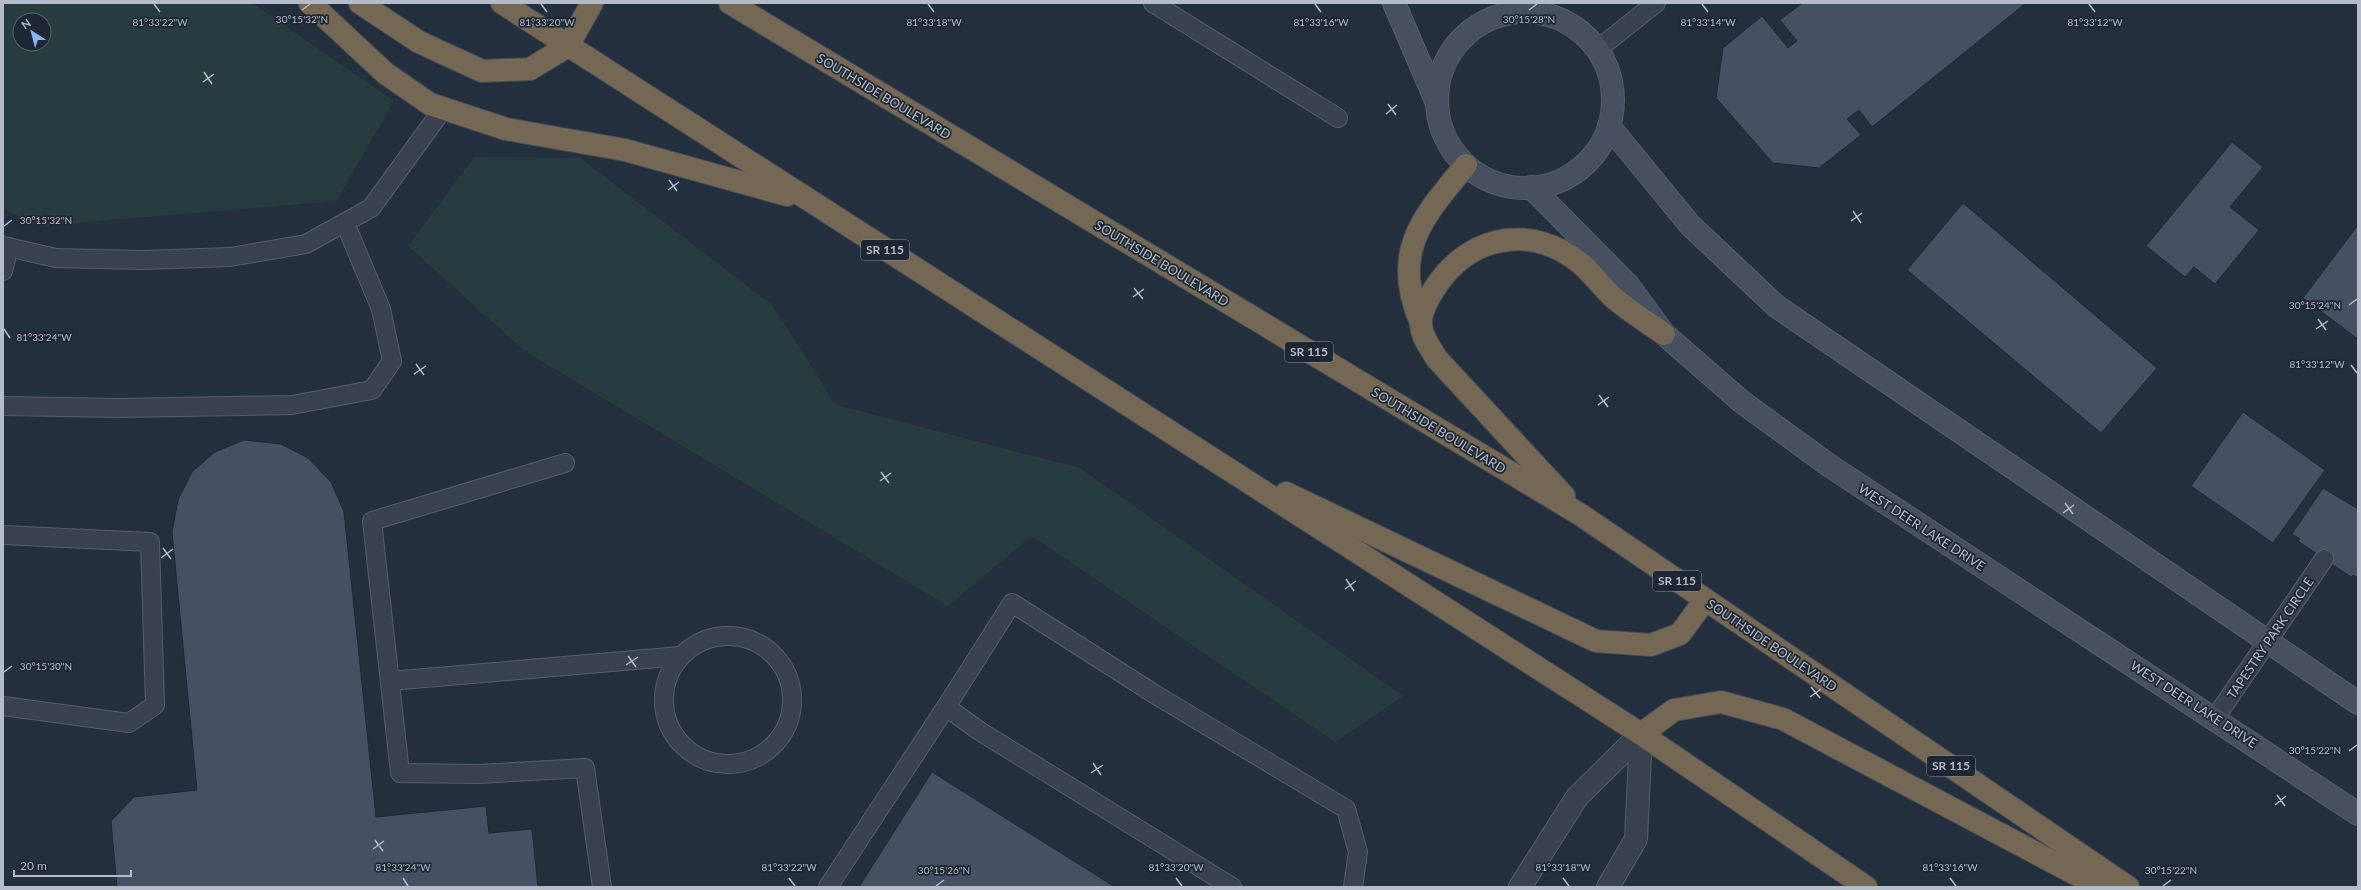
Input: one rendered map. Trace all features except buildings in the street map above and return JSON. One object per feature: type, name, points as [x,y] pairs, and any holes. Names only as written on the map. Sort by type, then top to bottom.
[{"type":"highway","points":[[310,3],[384,73],[430,104],[506,129],[625,150],[810,202]]},
{"type":"highway","points":[[360,3],[419,42],[482,70],[530,69],[568,46],[592,3]]},
{"type":"highway","name":"SR 115","points":[[502,3],[1641,734],[1866,887]]},
{"type":"highway","name":"SOUTHSIDE BOULEVARD","points":[[730,3],[1581,515],[2128,887]]},
{"type":"highway","points":[[1466,165],[1422,220],[1412,244],[1410,258],[1411,290],[1415,309],[1424,334],[1437,359],[1581,515]]},
{"type":"highway","points":[[1421,323],[1430,294],[1458,260],[1482,246],[1504,240],[1517,240],[1541,243],[1563,251],[1581,264],[1614,298],[1664,334]]},
{"type":"highway","points":[[1202,453],[1596,641],[1651,645],[1680,634],[1705,600]]},
{"type":"highway","points":[[1641,734],[1674,710],[1721,702],[1783,719],[2100,887]]},
{"type":"street","points":[[1394,3],[1438,103],[1446,137],[1466,165],[1475,172],[1496,183],[1518,187],[1531,187],[1557,182],[1579,169],[1598,150],[1609,126],[1612,114],[1612,93],[1609,73],[1598,49],[1579,30],[1567,23],[1556,17],[1525,8],[1482,23],[1463,38],[1449,57],[1444,69],[1438,103]]},
{"type":"street","points":[[1609,126],[1690,225],[1776,306],[2358,704]]},
{"type":"street","name":"WEST DEER LAKE DRIVE","points":[[1531,187],[1628,285],[1664,334],[1742,402],[1830,466],[2215,718],[2358,814]]},
{"type":"street","points":[[1520,887],[1577,797],[1641,734]]},
{"type":"street","points":[[1608,887],[1636,839],[1641,734]]},
{"type":"lane","points":[[1153,3],[1338,118]]},
{"type":"lane","points":[[1598,49],[1656,3]]},
{"type":"lane","points":[[3,271],[6,246],[56,258],[142,260],[230,257],[306,244],[371,208],[443,109]]},
{"type":"lane","points":[[3,406],[119,408],[292,406],[372,390],[392,361],[381,309],[345,223]]},
{"type":"lane","points":[[565,463],[372,520],[400,773],[479,774],[585,768],[602,887]]},
{"type":"lane","points":[[3,535],[150,542],[155,705],[129,723],[3,706]]},
{"type":"lane","name":"TAPESTRY PARK CIRCLE","points":[[2215,718],[2324,559]]},
{"type":"lane","points":[[828,887],[1012,603],[1156,695],[1346,809],[1358,852],[1353,887]]},
{"type":"lane","points":[[390,682],[681,656],[699,642],[720,636],[742,637],[764,646],[780,660],[790,680],[792,703],[788,724],[776,743],[760,756],[741,763],[720,765],[701,759],[684,748],[672,732],[664,712],[664,692],[669,672],[681,656]]},
{"type":"lane","points":[[946,707],[981,732],[1232,887]]},
{"type":"green space","points":[[3,3],[252,3],[394,101],[336,201],[41,226],[3,209]]},
{"type":"green space","points":[[474,157],[580,158],[772,305],[836,405],[1080,468],[1403,696],[1335,742],[1032,536],[948,606],[525,351],[408,246]]}]
